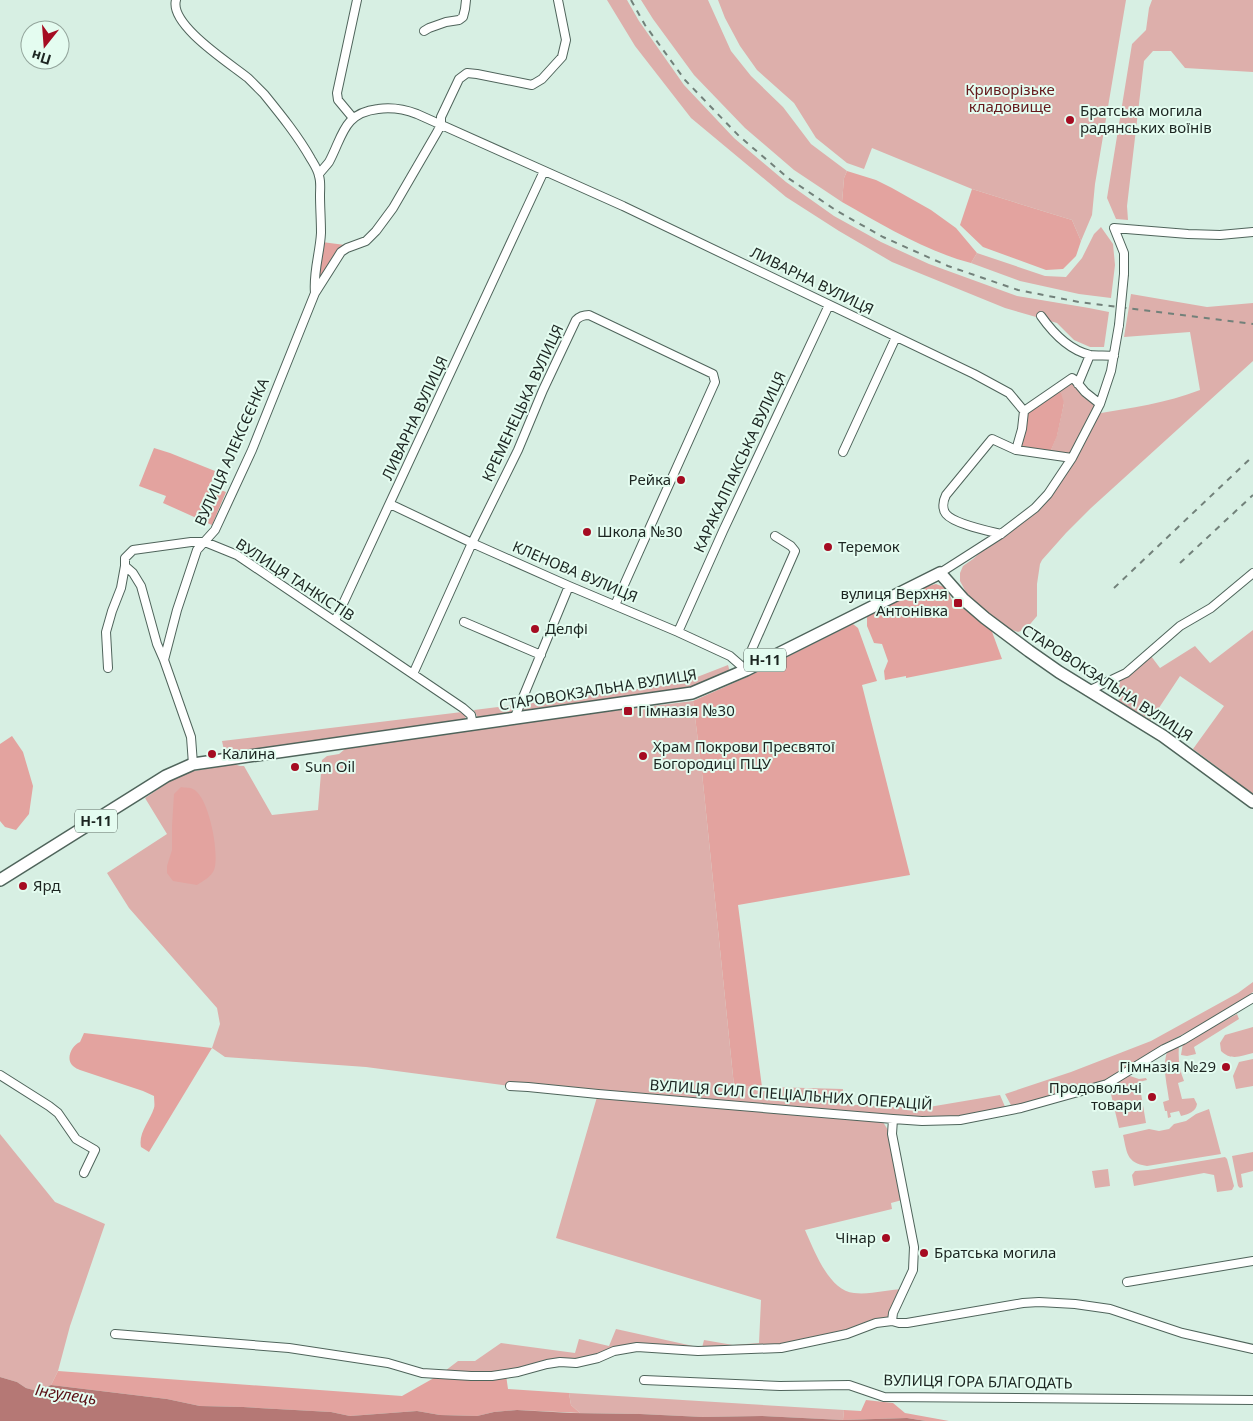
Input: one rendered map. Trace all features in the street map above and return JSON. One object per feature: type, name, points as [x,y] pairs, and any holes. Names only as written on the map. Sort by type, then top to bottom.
[{"type":"main road","name":"СТАРОВОКЗАЛЬНА ВУЛИЦЯ","points":[[0,880],[154,783],[193,764],[692,693],[746,670],[940,573],[963,599],[1037,657],[1088,691],[1163,736],[1253,802]]},
{"type":"street","points":[[176,0],[176,12],[203,43],[248,78],[263,93],[297,136],[319,174],[328,163],[338,139],[353,118],[338,100],[337,93],[357,0]]},
{"type":"street","points":[[424,31],[446,22],[459,20],[463,17],[466,0]]},
{"type":"street","points":[[315,293],[341,252],[366,241],[393,208],[441,125],[441,117],[459,79],[467,74],[477,74],[532,85],[542,79],[562,56],[566,40],[558,0]]},
{"type":"street","name":"ЛИВАРНА ВУЛИЦЯ","points":[[353,118],[367,111],[380,109],[410,111],[623,206],[974,374],[1010,393],[1024,411]]},
{"type":"street","name":"ЛИВАРНА ВУЛИЦЯ","points":[[335,622],[544,171]]},
{"type":"street","name":"ВУЛИЦЯ АЛЕКСЄЄНКА","points":[[164,660],[197,550],[215,530],[252,450],[315,293],[314,282],[321,231],[319,174]]},
{"type":"street","points":[[940,573],[1002,534],[1035,508],[1048,494],[1072,458],[1100,404],[1114,356],[1124,274],[1124,253],[1114,228],[1220,235],[1253,232]]},
{"type":"street","name":"КАРАКАЛПАКСЬКА ВУЛИЦЯ","points":[[678,632],[829,304]]},
{"type":"street","name":"КРЕМЕНЕЦЬКА ВУЛИЦЯ","points":[[413,674],[472,543],[518,450],[543,390],[576,320],[589,314],[713,374],[715,382],[615,605]]},
{"type":"street","points":[[1041,316],[1051,330],[1071,347],[1090,355],[1114,356]]},
{"type":"street","points":[[843,452],[896,337]]},
{"type":"street","points":[[1078,384],[1090,355]]},
{"type":"street","points":[[1016,450],[1022,429],[1024,411],[1068,380],[1072,378],[1075,380],[1085,392],[1100,404]]},
{"type":"street","points":[[1002,534],[951,518],[944,511],[943,501],[946,495],[992,439],[1016,450],[1072,458]]},
{"type":"street","name":"КЛЕНОВА ВУЛИЦЯ","points":[[390,504],[472,543],[730,656],[746,670]]},
{"type":"street","points":[[746,670],[752,649],[795,551],[791,546],[775,536]]},
{"type":"street","name":"ВУЛИЦЯ ТАНКІСТІВ","points":[[125,566],[126,558],[133,550],[191,542],[205,542],[237,555],[464,708],[471,715],[473,725]]},
{"type":"street","points":[[125,566],[133,573],[141,586],[157,644],[191,737],[193,764]]},
{"type":"street","points":[[108,668],[106,632],[121,588],[125,566]]},
{"type":"street","points":[[1088,691],[1126,673],[1180,626],[1211,608],[1253,573]]},
{"type":"street","points":[[514,719],[570,586]]},
{"type":"street","points":[[464,622],[541,654]]},
{"type":"street","name":"ВУЛИЦЯ СИЛ СПЕЦІАЛЬНИХ ОПЕРАЦІЙ","points":[[510,1086],[528,1086],[598,1094],[893,1119],[922,1121],[960,1120],[1021,1108],[1106,1084],[1253,998]]},
{"type":"street","points":[[0,1075],[58,1113],[76,1139],[95,1150],[84,1173]]},
{"type":"street","points":[[892,1321],[893,1313],[913,1270],[914,1247],[892,1134],[893,1119]]},
{"type":"street","points":[[1127,1282],[1253,1261]]},
{"type":"street","points":[[115,1334],[289,1348],[388,1363],[422,1373],[492,1376],[518,1372],[547,1364],[560,1362],[576,1363],[598,1358],[614,1351],[637,1347],[698,1351],[781,1348],[847,1334],[876,1323],[908,1322],[1039,1302],[1075,1304],[1110,1309],[1182,1334],[1253,1349]]},
{"type":"street","name":"ВУЛИЦЯ ГОРА БЛАГОДАТЬ","points":[[644,1380],[780,1386],[849,1385],[884,1397],[1253,1400]]},
{"type":"green space","points":[[607,0],[627,0],[639,21],[684,85],[734,138],[786,182],[834,216],[881,242],[929,264],[1017,296],[1109,312],[1104,347],[1090,347],[1074,340],[1057,323],[1005,308],[892,262],[786,197],[691,118],[635,46]]},
{"type":"green space","points":[[641,0],[708,0],[731,51],[751,76],[783,107],[811,144],[847,171],[844,178],[842,202],[794,170],[745,128],[694,75]]},
{"type":"green space","name":"Криворізьке кладовище","points":[[718,0],[1126,0],[1095,184],[1092,215],[1081,241],[1072,220],[972,189],[872,148],[864,169],[847,163],[816,138],[794,103],[757,70],[740,46]]},
{"type":"green space","points":[[1152,0],[1253,0],[1253,72],[1185,68],[1171,51],[1153,51],[1144,61],[1127,206],[1128,220],[1116,219],[1107,198],[1132,44],[1146,30]]},
{"type":"green space","points":[[1101,227],[1113,244],[1115,265],[1111,298],[1079,294],[1020,281],[971,263],[977,253],[1045,276],[1066,277],[1082,258],[1094,234]]},
{"type":"green space","points":[[1131,294],[1207,307],[1253,303],[1253,361],[1066,533],[1040,564],[1037,584],[1037,616],[1026,629],[1018,632],[1006,628],[968,596],[960,581],[960,573],[963,566],[1035,508],[1071,459],[1049,455],[1057,435],[1064,403],[1053,390],[1072,378],[1100,404],[1095,414],[1161,402],[1200,390],[1190,332],[1124,337]]},
{"type":"green space","points":[[1253,630],[1253,794],[1193,749],[1224,706],[1180,676],[1151,720],[1119,702],[1118,693],[1120,681],[1151,656],[1160,668],[1195,646],[1210,663]]},
{"type":"green space","points":[[728,665],[730,672],[697,688],[521,712],[524,704],[667,685],[692,679]]},
{"type":"green space","points":[[693,701],[734,1086],[843,1089],[842,1104],[888,1107],[929,1107],[1000,1095],[1006,1109],[959,1117],[921,1119],[510,1086],[366,1067],[225,1057],[212,1048],[220,1024],[217,1008],[129,908],[107,873],[167,834],[145,798],[170,781],[189,772],[234,764],[244,766],[272,815],[318,810],[322,760],[327,756],[339,754],[345,749],[539,720]]},
{"type":"green space","points":[[515,705],[510,715],[482,720],[478,718],[474,710]]},
{"type":"green space","points":[[462,712],[465,714],[466,721],[225,755],[222,741]]},
{"type":"green space","points":[[1253,982],[1253,992],[1248,996],[1209,1021],[1162,1045],[1105,1081],[1012,1107],[1005,1094],[1071,1072],[1151,1041],[1238,993]]},
{"type":"green space","points":[[1237,1014],[1239,1019],[1194,1047],[1196,1054],[1181,1055],[1183,1043]]},
{"type":"green space","points":[[1253,1027],[1253,1053],[1232,1057],[1221,1051],[1220,1043],[1225,1035]]},
{"type":"green space","points":[[1179,1045],[1179,1063],[1184,1081],[1178,1083],[1182,1099],[1194,1098],[1197,1104],[1195,1109],[1189,1113],[1181,1116],[1179,1111],[1170,1113],[1171,1117],[1168,1118],[1163,1102],[1169,1100],[1165,1064],[1167,1052]]},
{"type":"green space","points":[[1253,1059],[1253,1086],[1236,1089],[1233,1076],[1239,1062]]},
{"type":"green space","points":[[1127,1075],[1139,1079],[1146,1078],[1147,1080],[1139,1082],[1146,1123],[1119,1128],[1110,1090],[1112,1084]]},
{"type":"green space","points":[[597,1097],[873,1119],[883,1122],[888,1130],[902,1200],[891,1203],[892,1209],[805,1230],[824,1268],[837,1285],[845,1291],[873,1293],[905,1289],[893,1313],[892,1321],[876,1323],[847,1334],[781,1348],[698,1351],[637,1347],[614,1351],[598,1358],[576,1363],[560,1362],[547,1364],[506,1375],[471,1376],[441,1374],[458,1361],[475,1361],[501,1343],[575,1353],[579,1339],[609,1346],[616,1329],[702,1348],[704,1340],[733,1345],[759,1343],[761,1300],[556,1238]]},
{"type":"green space","points":[[1209,1109],[1221,1154],[1147,1166],[1140,1165],[1129,1156],[1123,1135],[1149,1129],[1159,1131],[1169,1129],[1174,1124],[1186,1121],[1196,1114]]},
{"type":"green space","points":[[0,1134],[55,1202],[105,1224],[70,1326],[58,1371],[51,1385],[37,1391],[0,1377]]},
{"type":"green space","points":[[1253,1152],[1253,1171],[1241,1174],[1243,1187],[1240,1188],[1232,1156]]},
{"type":"green space","points":[[1225,1157],[1234,1186],[1232,1190],[1217,1192],[1214,1175],[1204,1173],[1134,1186],[1132,1175],[1135,1171]]},
{"type":"green space","points":[[1108,1169],[1110,1186],[1095,1188],[1092,1171]]},
{"type":"green space","points":[[569,1393],[844,1410],[843,1420],[762,1416],[703,1417],[580,1413],[571,1405]]},
{"type":"shaded area","points":[[847,171],[876,180],[892,188],[931,210],[956,228],[977,253],[971,263],[937,252],[842,202],[844,178]]},
{"type":"shaded area","points":[[972,189],[1072,220],[1081,241],[1076,256],[1063,269],[1046,270],[983,247],[960,225]]},
{"type":"shaded area","points":[[322,242],[345,245],[320,283],[316,282]]},
{"type":"shaded area","points":[[1053,390],[1061,393],[1064,403],[1057,436],[1049,455],[1016,450],[1024,411]]},
{"type":"shaded area","points":[[154,448],[215,471],[210,486],[226,492],[212,525],[163,503],[166,496],[139,486]]},
{"type":"shaded area","points":[[936,584],[944,587],[949,592],[951,599],[991,629],[1002,659],[906,678],[906,676],[885,680],[884,671],[888,661],[882,644],[874,643],[867,626],[867,615],[925,587]]},
{"type":"shaded area","points":[[853,624],[858,628],[877,681],[862,685],[910,875],[738,905],[762,1087],[734,1086],[693,701],[747,677]]},
{"type":"shaded area","points":[[12,736],[23,752],[33,786],[29,814],[16,830],[5,827],[0,821],[0,744]]},
{"type":"shaded area","points":[[181,787],[192,788],[199,794],[204,802],[212,826],[215,852],[214,870],[209,877],[197,885],[173,881],[167,873],[172,850],[174,794]]},
{"type":"shaded area","points":[[84,1033],[212,1048],[149,1152],[141,1147],[141,1137],[154,1108],[154,1096],[73,1066],[70,1060],[70,1053],[74,1046],[80,1042]]},
{"type":"shaded area","points":[[58,1371],[402,1396],[441,1374],[506,1375],[508,1389],[569,1393],[571,1405],[580,1413],[517,1410],[477,1416],[440,1415],[417,1411],[350,1416],[331,1412],[200,1406],[167,1399],[51,1385]]},
{"type":"shaded area","points":[[866,1400],[893,1403],[905,1413],[949,1421],[926,1421],[907,1418],[843,1420],[844,1410],[861,1411]]},
{"type":"water","name":"Інгулець","points":[[0,1377],[37,1391],[51,1385],[167,1399],[200,1406],[331,1412],[350,1416],[417,1411],[440,1415],[477,1416],[517,1410],[703,1417],[762,1416],[843,1420],[907,1418],[926,1421],[0,1421]]},
{"type":"railway","points":[[631,0],[645,25],[685,80],[739,136],[788,178],[837,211],[883,237],[948,266],[1018,290],[1079,302],[1253,324]]},
{"type":"railway","points":[[1114,588],[1253,456]]},
{"type":"railway","points":[[1180,563],[1253,495]]},
{"type":"place","name":"Братська могила радянських воїнів","points":[[1070,120]]},
{"type":"place","name":"Рейка","points":[[681,480]]},
{"type":"place","name":"Школа №30","points":[[587,532]]},
{"type":"place","name":"Теремок","points":[[828,547]]},
{"type":"place","name":"вулиця Верхня Антонівка","points":[[958,603]]},
{"type":"place","name":"Делфі","points":[[535,629]]},
{"type":"place","name":"Гімназія №30","points":[[628,711]]},
{"type":"place","name":"Калина","points":[[212,754]]},
{"type":"place","name":"Храм Покрови Пресвятої Богородиці ПЦУ","points":[[643,756]]},
{"type":"place","name":"Sun Oil","points":[[295,767]]},
{"type":"place","name":"Ярд","points":[[23,886]]},
{"type":"place","name":"Гімназія №29","points":[[1226,1067]]},
{"type":"place","name":"Продовольчі товари","points":[[1152,1097]]},
{"type":"place","name":"Чінар","points":[[886,1238]]},
{"type":"place","name":"Братська могила","points":[[924,1253]]}]
